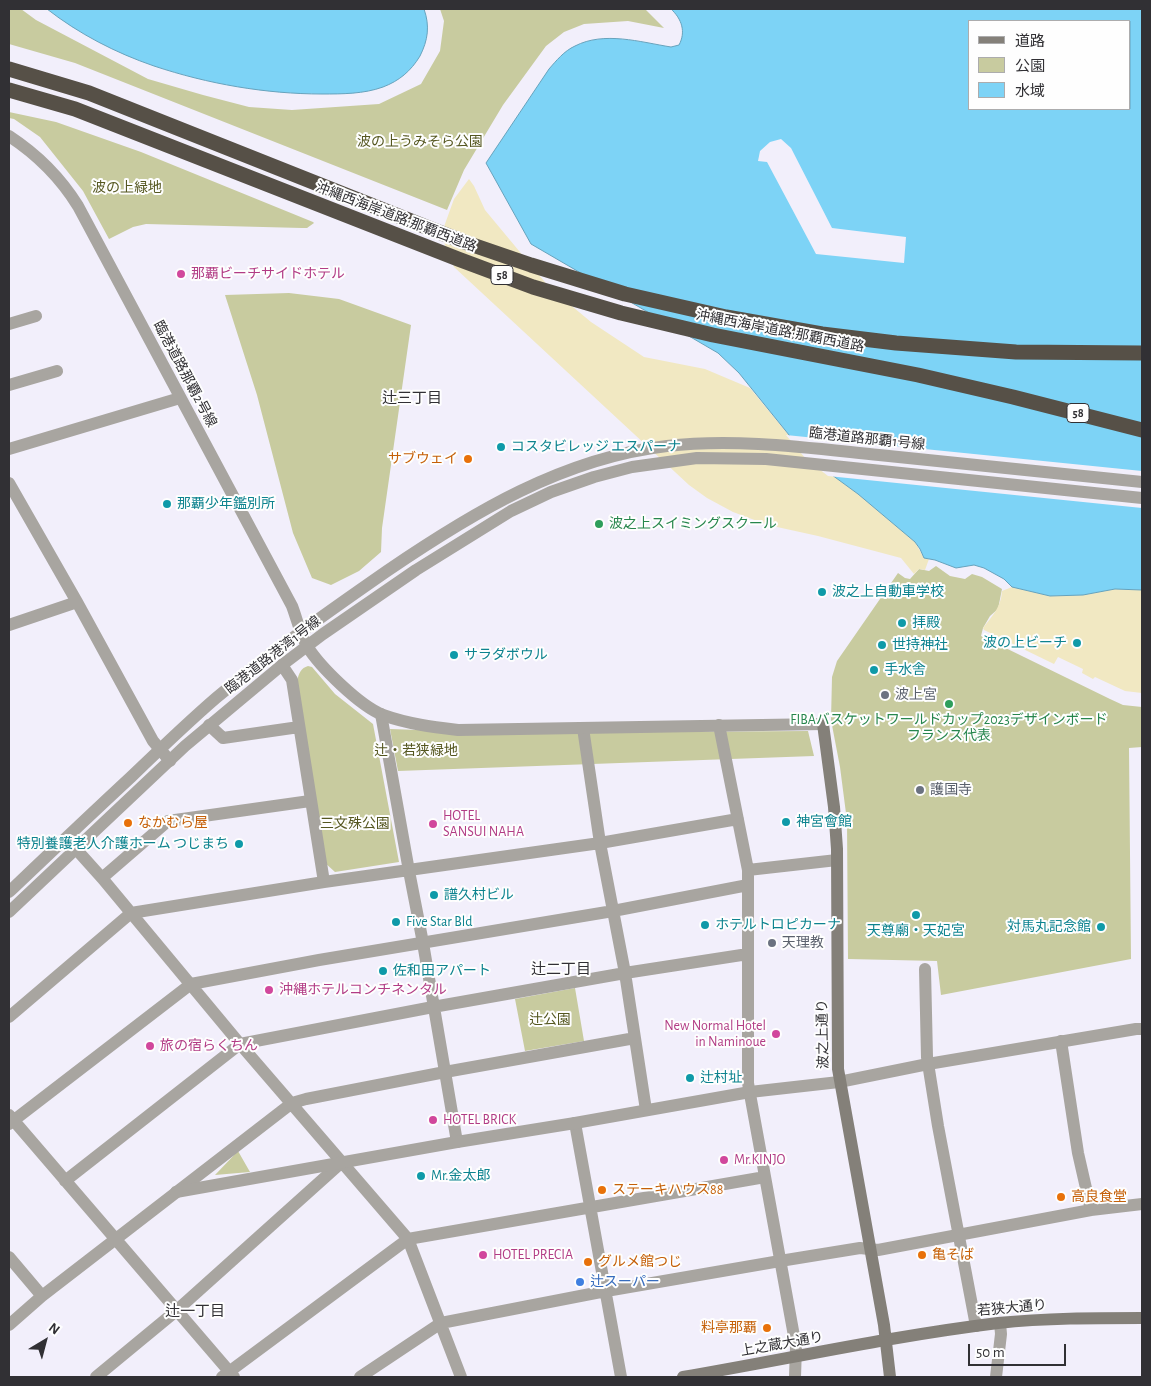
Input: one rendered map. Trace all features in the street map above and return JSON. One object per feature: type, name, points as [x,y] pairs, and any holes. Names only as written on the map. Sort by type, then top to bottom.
[{"type":"highway","name":"沖縄西海岸道路;那覇西道路","points":[[9,69],[89,93],[464,242],[625,294],[726,317],[822,334],[896,343],[1016,352],[1142,353]]},
{"type":"highway","name":"沖縄西海岸道路;那覇西道路","points":[[9,90],[75,109],[458,259],[542,289],[622,313],[713,335],[918,375],[1142,430]]},
{"type":"main road","name":"波之上通り","points":[[823,724],[834,808],[837,860],[837,1050],[839,1082],[886,1341],[890,1377]]},
{"type":"main road","name":"若狭大通り","points":[[886,1341],[1000,1323],[1068,1319],[1142,1318]]},
{"type":"main road","name":"上之蔵大通り","points":[[683,1377],[886,1341]]},
{"type":"street","name":"臨港道路那覇2号線","points":[[9,136],[35,155],[59,178],[69,191],[102,249],[292,606],[307,646],[335,679],[356,697],[382,714],[414,724],[458,730],[823,724]]},
{"type":"street","points":[[9,324],[36,316]]},
{"type":"street","points":[[9,385],[57,371]]},
{"type":"street","points":[[9,449],[180,398]]},
{"type":"street","name":"臨港道路那覇1号線","points":[[590,463],[629,452],[665,446],[720,443],[766,444],[1142,482]]},
{"type":"street","name":"臨港道路港湾1号線","points":[[9,912],[209,725],[307,646],[416,570],[511,511],[551,492],[594,476],[632,467],[697,458],[766,459],[1142,498]]},
{"type":"street","name":"臨港道路港湾1号線","points":[[9,892],[216,699],[300,631],[407,558],[498,501],[542,481],[590,463]]},
{"type":"street","points":[[9,483],[145,727],[160,750],[170,760]]},
{"type":"street","points":[[9,625],[77,602]]},
{"type":"street","points":[[282,665],[292,680],[324,882]]},
{"type":"street","points":[[382,714],[457,1142]]},
{"type":"street","points":[[209,725],[223,738],[299,727]]},
{"type":"street","points":[[719,725],[748,870],[748,1083],[796,1347],[795,1377]]},
{"type":"street","points":[[583,728],[600,843],[625,973],[646,1110]]},
{"type":"street","points":[[102,878],[168,822],[310,801]]},
{"type":"street","points":[[9,1017],[131,913],[324,882],[600,843],[738,819]]},
{"type":"street","points":[[76,849],[240,1044],[408,1239],[461,1377]]},
{"type":"street","points":[[748,870],[837,860]]},
{"type":"street","points":[[748,885],[613,911],[319,960],[191,984],[10,1119],[176,1311],[228,1375],[408,1239],[764,1177]]},
{"type":"street","points":[[64,1180],[240,1044],[433,1007],[625,973],[748,954]]},
{"type":"street","points":[[925,969],[928,1064],[976,1326]]},
{"type":"street","points":[[176,1192],[750,1092],[839,1082],[928,1064],[1136,1029],[1142,1030]]},
{"type":"street","points":[[9,1325],[42,1296],[292,1103],[445,1072],[635,1038]]},
{"type":"street","points":[[1061,1042],[1078,1153],[1091,1210]]},
{"type":"street","points":[[575,1123],[621,1377]]},
{"type":"street","points":[[96,1377],[176,1311],[342,1162]]},
{"type":"street","points":[[360,1377],[441,1323],[606,1291],[780,1261],[860,1248],[878,1250],[1091,1210],[1142,1204]]},
{"type":"street","points":[[9,1257],[42,1296]]},
{"type":"street","points":[[996,1377],[1001,1334],[1000,1323]]},
{"type":"green space","name":"波の上うみそら公園","points":[[9,9],[21,9],[36,20],[148,79],[249,107],[292,110],[379,104],[421,84],[440,51],[444,21],[440,9],[645,9],[664,28],[628,21],[584,24],[564,32],[546,46],[503,105],[464,170],[447,210],[75,63],[9,44]]},
{"type":"green space","name":"波の上緑地","points":[[9,112],[56,122],[141,152],[314,223],[307,228],[146,224],[133,227],[109,239],[83,191],[40,137],[14,119],[9,118]]},
{"type":"green space","points":[[289,293],[339,299],[411,325],[382,528],[381,552],[359,571],[331,585],[312,578],[293,533],[257,395],[225,295]]},
{"type":"green space","points":[[936,566],[950,576],[965,579],[972,574],[982,577],[1002,589],[998,609],[990,616],[981,636],[1123,705],[1142,707],[1142,747],[1129,748],[1131,959],[941,995],[937,961],[848,959],[847,821],[840,767],[831,720],[832,677],[837,661],[898,573],[910,579],[919,569],[929,571]]},
{"type":"green space","name":"三文殊公園","points":[[308,666],[312,667],[335,694],[373,724],[399,862],[335,872],[324,862],[297,681],[301,671]]},
{"type":"green space","name":"辻・若狭緑地","points":[[390,729],[506,733],[808,731],[814,756],[398,771]]},
{"type":"green space","name":"辻公園","points":[[575,988],[584,1041],[525,1051],[515,999]]},
{"type":"green space","points":[[238,1151],[250,1172],[215,1175]]},
{"type":"sand","points":[[469,179],[485,210],[549,287],[591,322],[644,357],[705,369],[750,388],[806,456],[858,494],[915,542],[924,558],[929,559],[925,570],[919,569],[914,574],[901,558],[768,525],[733,512],[707,498],[689,485],[454,267],[441,235],[454,199]]},
{"type":"sand","name":"波の上ビーチ","points":[[1012,587],[1050,596],[1083,595],[1115,589],[1142,590],[1142,693],[1125,691],[1095,677],[1093,679],[1082,673],[1083,669],[1058,657],[1054,664],[984,630],[983,628],[998,606],[1002,591]]},
{"type":"water","points":[[47,9],[424,9],[427,33],[420,56],[409,71],[389,85],[353,93],[301,94],[258,90],[216,83],[154,66],[98,42],[72,27]]},
{"type":"water","points":[[671,9],[1142,9],[1142,590],[1115,589],[1083,595],[1050,596],[1012,587],[1004,579],[984,568],[974,565],[956,568],[924,558],[915,542],[858,494],[806,456],[739,373],[718,353],[531,244],[486,163],[549,69],[560,56],[575,46],[598,39],[622,39],[671,47],[679,45],[682,35],[680,21]]},
{"type":"pier","points":[[781,139],[791,148],[832,228],[906,237],[904,263],[816,254],[767,162],[758,161],[760,151],[770,142]]},
{"type":"pier","points":[[786,435],[1142,471],[1142,508],[828,476],[805,458]]},
{"type":"place","name":"那覇ビーチサイドホテル","points":[[181,274]]},
{"type":"place","name":"コスタビレッジ エスパーナ","points":[[501,447]]},
{"type":"place","name":"サブウェイ","points":[[468,459]]},
{"type":"place","name":"那覇少年鑑別所","points":[[167,504]]},
{"type":"place","name":"波之上スイミングスクール","points":[[599,524]]},
{"type":"place","name":"波之上自動車学校","points":[[822,592]]},
{"type":"place","name":"拝殿","points":[[902,623]]},
{"type":"place","name":"波の上ビーチ","points":[[1077,643]]},
{"type":"place","name":"世持神社","points":[[882,645]]},
{"type":"place","name":"サラダボウル","points":[[454,655]]},
{"type":"place","name":"手水舎","points":[[874,670]]},
{"type":"place","name":"波上宮","points":[[885,695]]},
{"type":"place","name":"FIBAバスケットワールドカップ2023デザインボード フランス代表","points":[[949,704]]},
{"type":"place","name":"護国寺","points":[[920,790]]},
{"type":"place","name":"神宮會館","points":[[786,822]]},
{"type":"place","name":"なかむら屋","points":[[128,823]]},
{"type":"place","name":"HOTEL SANSUI NAHA","points":[[433,824]]},
{"type":"place","name":"特別養護老人介護ホーム つじまち","points":[[239,844]]},
{"type":"place","name":"譜久村ビル","points":[[434,895]]},
{"type":"place","name":"天尊廟・天妃宮","points":[[916,915]]},
{"type":"place","name":"Five Star Bld","points":[[396,922]]},
{"type":"place","name":"ホテルトロピカーナ","points":[[705,925]]},
{"type":"place","name":"対馬丸記念館","points":[[1101,927]]},
{"type":"place","name":"天理教","points":[[772,943]]},
{"type":"place","name":"佐和田アパート","points":[[383,971]]},
{"type":"place","name":"沖縄ホテルコンチネンタル","points":[[269,990]]},
{"type":"place","name":"New Normal Hotel in Naminoue","points":[[776,1034]]},
{"type":"place","name":"旅の宿らくちん","points":[[150,1046]]},
{"type":"place","name":"辻村址","points":[[690,1078]]},
{"type":"place","name":"HOTEL BRICK","points":[[433,1120]]},
{"type":"place","name":"Mr.KINJO","points":[[724,1160]]},
{"type":"place","name":"Mr.金太郎","points":[[421,1176]]},
{"type":"place","name":"ステーキハウス88","points":[[602,1190]]},
{"type":"place","name":"高良食堂","points":[[1061,1197]]},
{"type":"place","name":"HOTEL PRECIA","points":[[483,1255]]},
{"type":"place","name":"亀そば","points":[[922,1255]]},
{"type":"place","name":"グルメ館つじ","points":[[588,1262]]},
{"type":"place","name":"辻スーパー","points":[[580,1282]]},
{"type":"place","name":"料亭那覇","points":[[767,1328]]},
{"type":"district","name":"辻三丁目","points":[[412,398]]},
{"type":"district","name":"辻二丁目","points":[[561,969]]},
{"type":"district","name":"辻一丁目","points":[[195,1311]]}]
